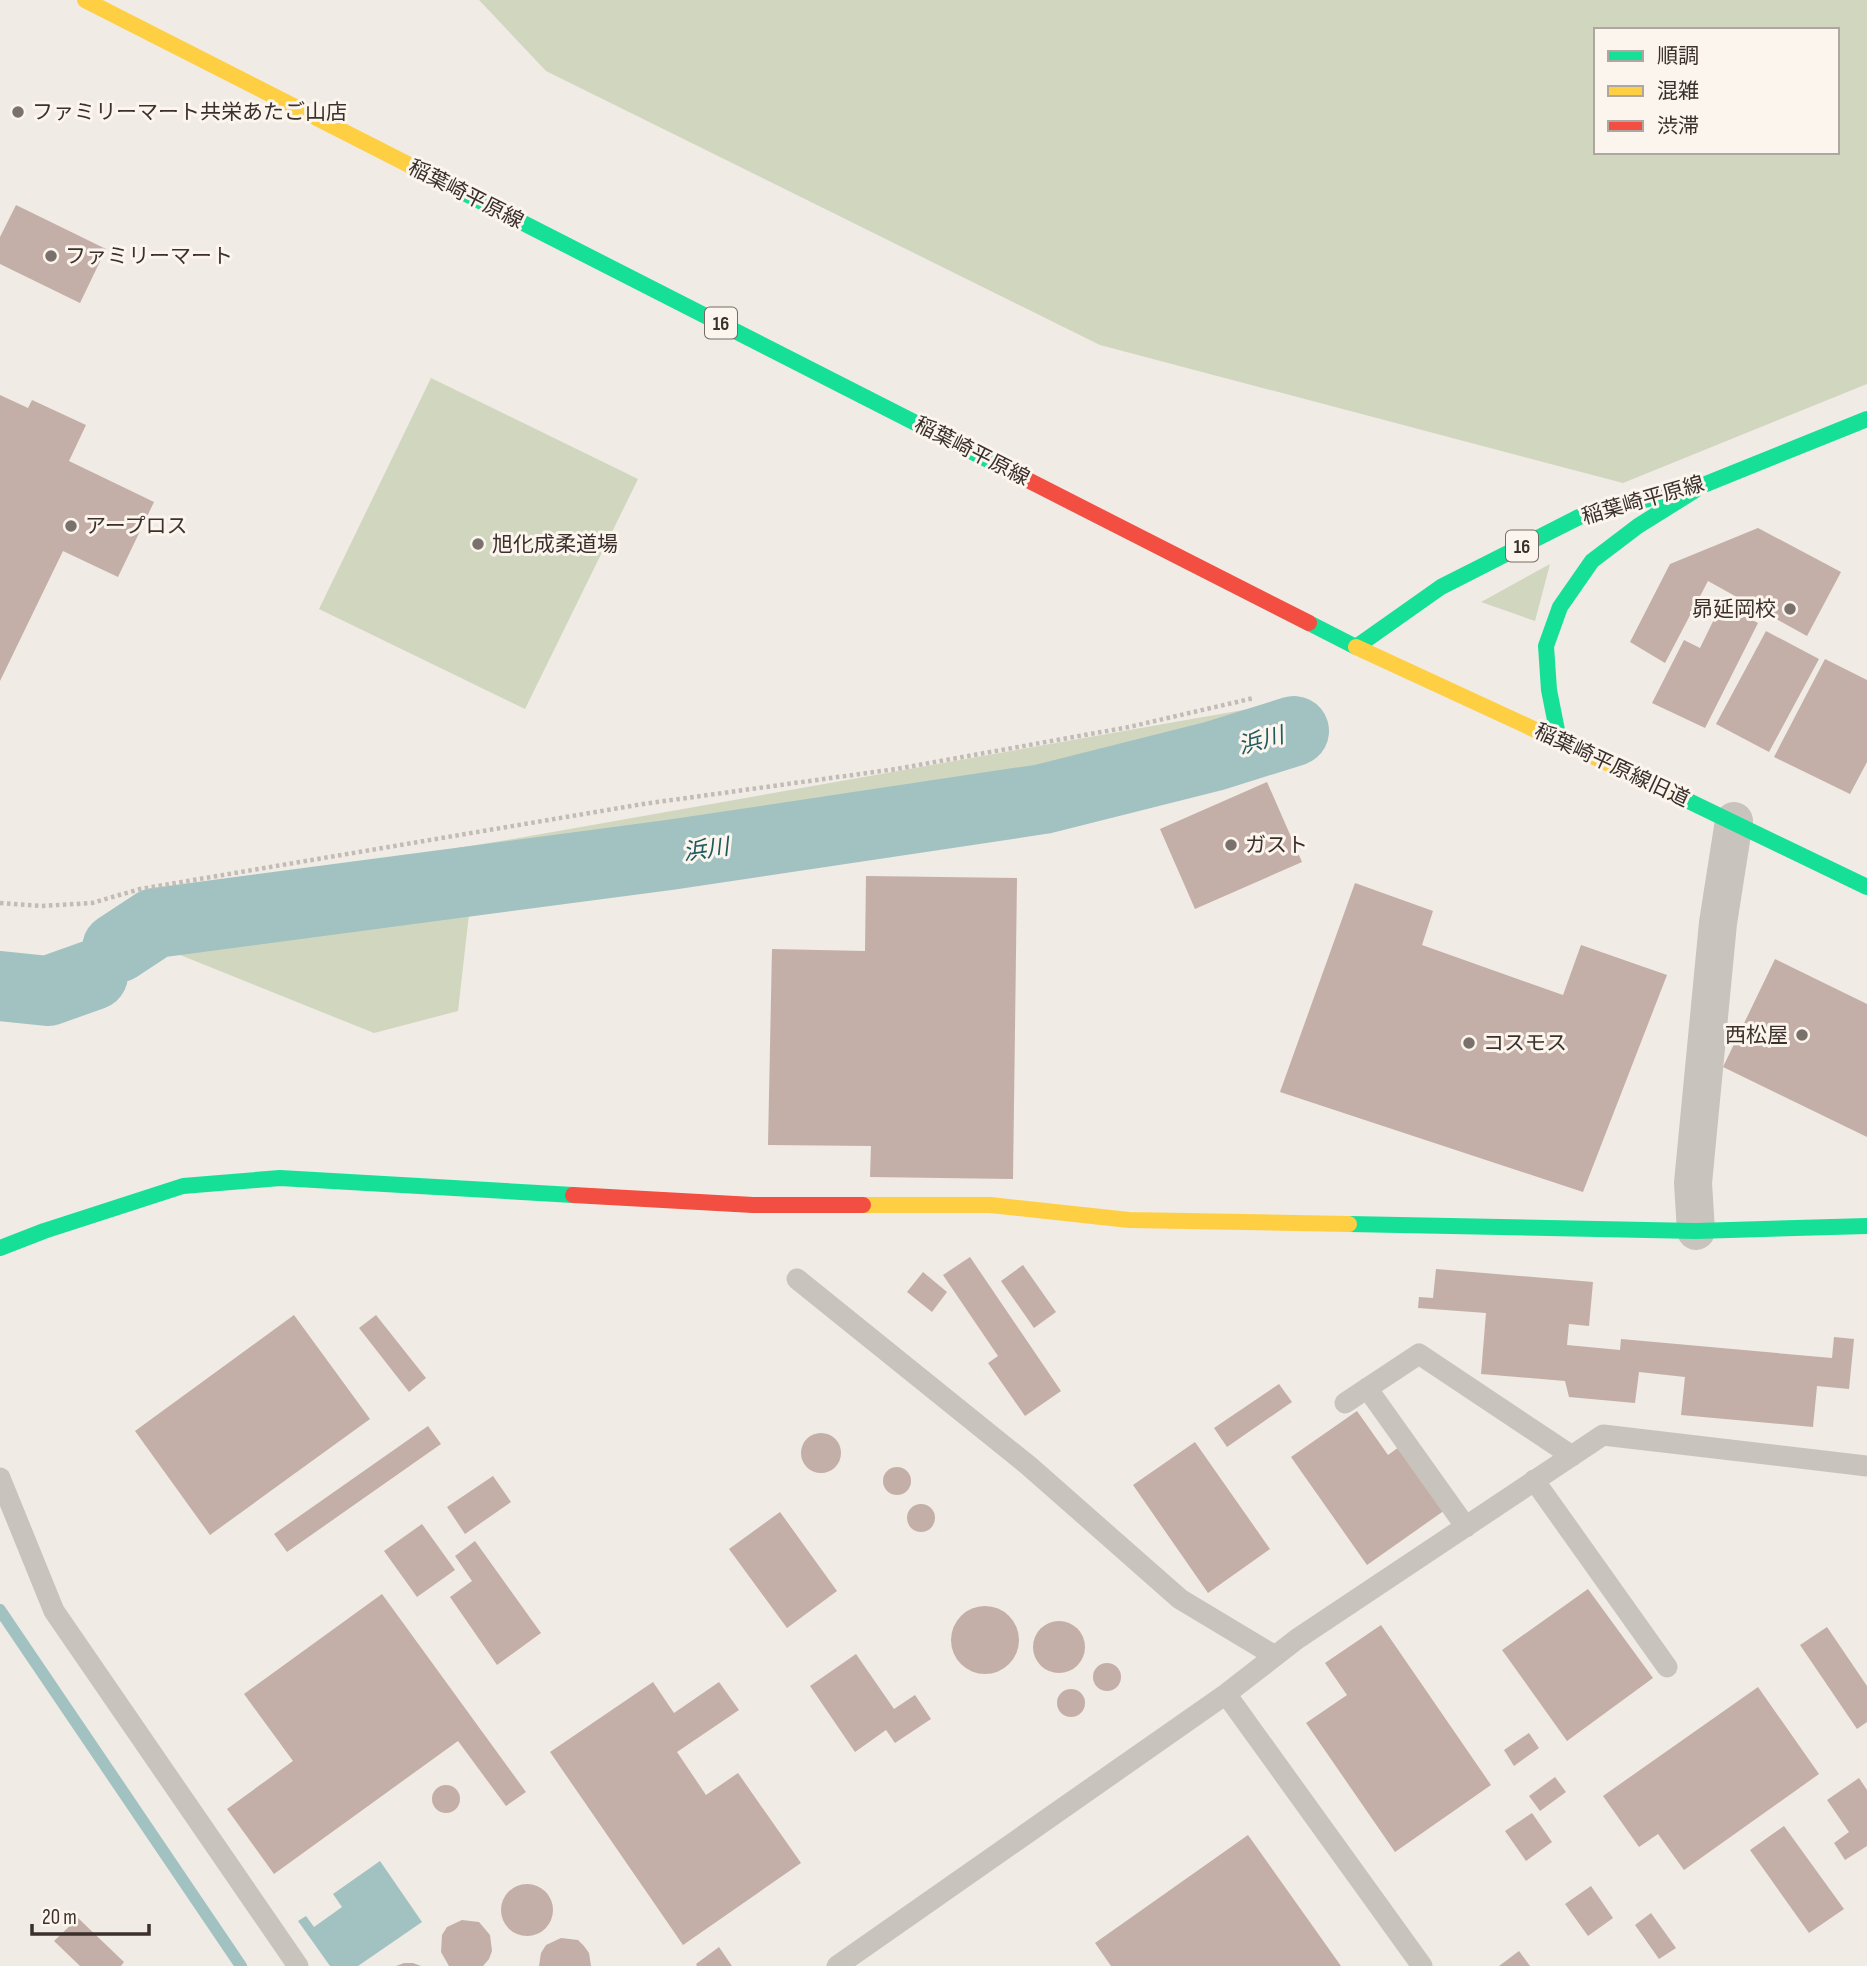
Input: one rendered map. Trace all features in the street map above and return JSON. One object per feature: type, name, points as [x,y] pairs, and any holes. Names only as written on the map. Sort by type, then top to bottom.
[{"type":"street","name":"稲葉崎平原線","points":[[85,0],[1356,647],[1441,587],[1579,517],[1706,484],[1867,419]]},
{"type":"street","points":[[1559,740],[1549,690],[1546,646],[1560,607],[1592,561],[1638,526],[1706,484]]},
{"type":"street","name":"稲葉崎平原線旧道","points":[[1356,647],[1734,821],[1867,887]]},
{"type":"street","points":[[1696,1231],[1693,1183],[1718,923],[1734,821]]},
{"type":"street","points":[[0,1248],[183,1186],[280,1178],[753,1205],[990,1205],[1129,1220],[1696,1231],[1867,1226]]},
{"type":"lane","points":[[797,1279],[1029,1466],[1180,1598],[1275,1656]]},
{"type":"lane","points":[[1345,1403],[1419,1354],[1572,1456]]},
{"type":"lane","points":[[1367,1388],[1466,1527]]},
{"type":"lane","points":[[837,1966],[1226,1694],[1297,1639],[1603,1435],[1867,1466]]},
{"type":"lane","points":[[0,1478],[54,1611],[298,1966]]},
{"type":"lane","points":[[1534,1480],[1667,1667]]},
{"type":"lane","points":[[1226,1694],[1422,1966]]},
{"type":"path","points":[[0,903],[41,906],[92,903],[140,889],[643,804],[896,769],[1129,727],[1254,698]]},
{"type":"green space","points":[[479,0],[1867,0],[1867,384],[1623,483],[1100,345],[546,71]]},
{"type":"green space","name":"旭化成柔道場","points":[[431,378],[638,479],[525,709],[319,609]]},
{"type":"green space","points":[[1550,564],[1535,621],[1481,602]]},
{"type":"green space","points":[[1260,707],[1283,724],[1130,785],[799,852],[469,914],[458,1011],[374,1033],[118,930],[141,899],[513,839]]},
{"type":"green space","points":[[0,952],[11,969],[77,957],[109,975],[73,1001],[0,1003]]},
{"type":"water","points":[[380,1861],[422,1922],[358,1966],[330,1966],[298,1921],[306,1916],[314,1927],[342,1907],[333,1894]]},
{"type":"building","name":"ファミリーマート","points":[[16,205],[106,249],[80,303],[0,264],[0,237]]},
{"type":"building","name":"アープロス","points":[[0,395],[28,408],[32,400],[86,425],[69,461],[154,502],[118,577],[63,551],[0,681]]},
{"type":"building","name":"昴延岡校","points":[[1758,528],[1841,572],[1807,636],[1708,581],[1665,663],[1630,642],[1670,564]]},
{"type":"building","points":[[1721,605],[1758,623],[1705,728],[1652,703],[1684,640],[1700,648]]},
{"type":"building","points":[[1766,631],[1819,659],[1769,752],[1716,724]]},
{"type":"building","points":[[1825,659],[1867,680],[1867,762],[1850,794],[1774,757]]},
{"type":"building","name":"ガスト","points":[[1267,782],[1302,862],[1195,909],[1160,829]]},
{"type":"building","points":[[866,876],[1017,878],[1013,1179],[870,1177],[871,1146],[768,1145],[772,949],[865,951]]},
{"type":"building","name":"コスモス","points":[[1355,883],[1433,911],[1422,945],[1563,995],[1581,945],[1667,975],[1583,1192],[1280,1092]]},
{"type":"building","name":"西松屋","points":[[1775,959],[1867,1004],[1867,1137],[1723,1067]]},
{"type":"building","points":[[970,1257],[1061,1391],[1025,1416],[988,1363],[998,1356],[943,1275]]},
{"type":"building","points":[[1023,1265],[1056,1312],[1034,1328],[1001,1281]]},
{"type":"building","points":[[1436,1269],[1593,1282],[1589,1326],[1569,1324],[1567,1345],[1620,1350],[1621,1339],[1832,1358],[1834,1337],[1854,1339],[1849,1389],[1817,1386],[1813,1427],[1681,1415],[1685,1377],[1639,1372],[1635,1403],[1569,1397],[1565,1381],[1481,1374],[1486,1313],[1418,1308],[1419,1297],[1433,1298]]},
{"type":"building","points":[[923,1272],[947,1292],[932,1312],[907,1292]]},
{"type":"building","points":[[294,1315],[370,1419],[210,1535],[135,1431]]},
{"type":"building","points":[[376,1315],[426,1378],[409,1392],[359,1328]]},
{"type":"building","points":[[1279,1384],[1292,1402],[1227,1447],[1214,1428]]},
{"type":"building","points":[[1357,1411],[1388,1455],[1399,1447],[1445,1510],[1367,1565],[1291,1457]]},
{"type":"building","points":[[428,1426],[441,1444],[287,1552],[274,1534]]},
{"type":"building","points":[[821,1433],[829,1434],[835,1439],[840,1445],[840,1461],[835,1467],[829,1472],[821,1473],[813,1472],[807,1467],[802,1461],[801,1453],[802,1445],[807,1439],[813,1434]]},
{"type":"building","points":[[1195,1442],[1270,1549],[1208,1593],[1133,1485]]},
{"type":"building","points":[[897,1467],[907,1471],[911,1481],[907,1491],[897,1495],[887,1491],[883,1481],[887,1471]]},
{"type":"building","points":[[493,1476],[511,1502],[465,1534],[447,1507]]},
{"type":"building","points":[[921,1504],[931,1508],[935,1518],[931,1528],[921,1532],[911,1528],[907,1518],[911,1508]]},
{"type":"building","points":[[780,1512],[837,1591],[787,1628],[729,1549]]},
{"type":"building","points":[[422,1524],[455,1570],[417,1597],[384,1551]]},
{"type":"building","points":[[475,1541],[541,1633],[497,1665],[450,1597],[472,1581],[455,1556]]},
{"type":"building","points":[[1588,1589],[1653,1678],[1567,1741],[1502,1650]]},
{"type":"building","points":[[382,1594],[526,1792],[506,1806],[458,1741],[274,1874],[227,1809],[293,1761],[244,1694]]},
{"type":"building","points":[[992,1606],[1013,1621],[1019,1633],[1017,1653],[1009,1664],[992,1674],[978,1674],[961,1664],[953,1653],[951,1633],[961,1616],[972,1608]]},
{"type":"building","points":[[1059,1621],[1078,1628],[1085,1647],[1078,1666],[1059,1673],[1040,1666],[1033,1647],[1040,1628]]},
{"type":"building","points":[[1381,1625],[1491,1785],[1395,1852],[1306,1723],[1347,1695],[1325,1663]]},
{"type":"building","points":[[1827,1627],[1867,1686],[1867,1722],[1857,1729],[1800,1645]]},
{"type":"building","points":[[856,1654],[894,1709],[915,1695],[931,1719],[895,1743],[886,1730],[855,1752],[810,1686]]},
{"type":"building","points":[[1107,1663],[1117,1667],[1121,1677],[1117,1687],[1107,1691],[1097,1687],[1093,1677],[1097,1667]]},
{"type":"building","points":[[653,1682],[674,1713],[719,1682],[739,1710],[677,1752],[706,1795],[738,1773],[801,1863],[683,1945],[550,1752]]},
{"type":"building","points":[[1758,1687],[1819,1774],[1684,1870],[1658,1834],[1639,1847],[1603,1796]]},
{"type":"building","points":[[1071,1689],[1081,1693],[1085,1703],[1081,1713],[1071,1717],[1061,1713],[1057,1703],[1061,1693]]},
{"type":"building","points":[[1529,1733],[1539,1748],[1514,1766],[1504,1750]]},
{"type":"building","points":[[1555,1777],[1566,1792],[1540,1811],[1529,1796]]},
{"type":"building","points":[[1859,1778],[1867,1790],[1867,1846],[1845,1860],[1834,1843],[1849,1832],[1827,1800]]},
{"type":"building","points":[[446,1785],[456,1789],[460,1799],[456,1809],[446,1813],[436,1809],[432,1799],[436,1789]]},
{"type":"building","points":[[1532,1813],[1552,1842],[1526,1861],[1505,1831]]},
{"type":"building","points":[[1784,1826],[1844,1909],[1809,1933],[1750,1850]]},
{"type":"building","points":[[1248,1835],[1341,1966],[1111,1966],[1095,1943]]},
{"type":"building","points":[[527,1884],[546,1891],[553,1910],[546,1929],[527,1936],[508,1929],[501,1910],[508,1891]]},
{"type":"building","points":[[1591,1886],[1613,1918],[1588,1936],[1565,1904]]},
{"type":"building","points":[[1651,1913],[1676,1948],[1659,1959],[1635,1925]]},
{"type":"building","points":[[78,1918],[124,1962],[121,1966],[80,1966],[54,1941]]},
{"type":"building","points":[[462,1920],[479,1922],[490,1935],[492,1951],[483,1966],[449,1966],[441,1952],[442,1935],[447,1927]]},
{"type":"building","points":[[561,1938],[578,1940],[589,1953],[591,1966],[539,1966],[541,1953],[546,1945]]},
{"type":"building","points":[[719,1947],[732,1966],[697,1966],[696,1964]]},
{"type":"building","points":[[1519,1951],[1530,1966],[1499,1966]]},
{"type":"building","points":[[413,1963],[421,1966],[396,1966]]},
{"type":"waterway","name":"浜川","points":[[117,948],[155,923],[669,855],[1043,799],[1214,756],[1294,731]]},
{"type":"waterway","name":"浜川","points":[[0,986],[48,991],[93,975]]},
{"type":"waterway","points":[[0,1610],[241,1966]]},
{"type":"traffic: fast","points":[[423,172],[1004,468]]},
{"type":"traffic: fast","points":[[1309,623],[1356,647],[1441,587],[1579,517],[1706,484],[1867,419]]},
{"type":"traffic: fast","points":[[1559,740],[1549,690],[1546,646],[1560,607],[1592,561],[1638,526],[1694,491]]},
{"type":"traffic: fast","points":[[1672,793],[1867,887]]},
{"type":"traffic: fast","points":[[0,1248],[183,1186],[280,1178],[573,1195]]},
{"type":"traffic: fast","points":[[1349,1224],[1696,1231],[1867,1226]]},
{"type":"traffic: slow","points":[[85,0],[423,172]]},
{"type":"traffic: slow","points":[[1356,647],[1672,793]]},
{"type":"traffic: slow","points":[[863,1205],[990,1205],[1129,1220],[1349,1224]]},
{"type":"traffic: jam","points":[[1004,468],[1309,623]]},
{"type":"traffic: jam","points":[[573,1195],[753,1205],[863,1205]]},
{"type":"place","name":"ファミリーマート共栄あたご山店","points":[[18,112]]},
{"type":"place","name":"ファミリーマート","points":[[51,256]]},
{"type":"place","name":"アープロス","points":[[71,526]]},
{"type":"place","name":"旭化成柔道場","points":[[478,544]]},
{"type":"place","name":"昴延岡校","points":[[1790,609]]},
{"type":"place","name":"ガスト","points":[[1231,845]]},
{"type":"place","name":"西松屋","points":[[1802,1035]]},
{"type":"place","name":"コスモス","points":[[1469,1043]]}]
